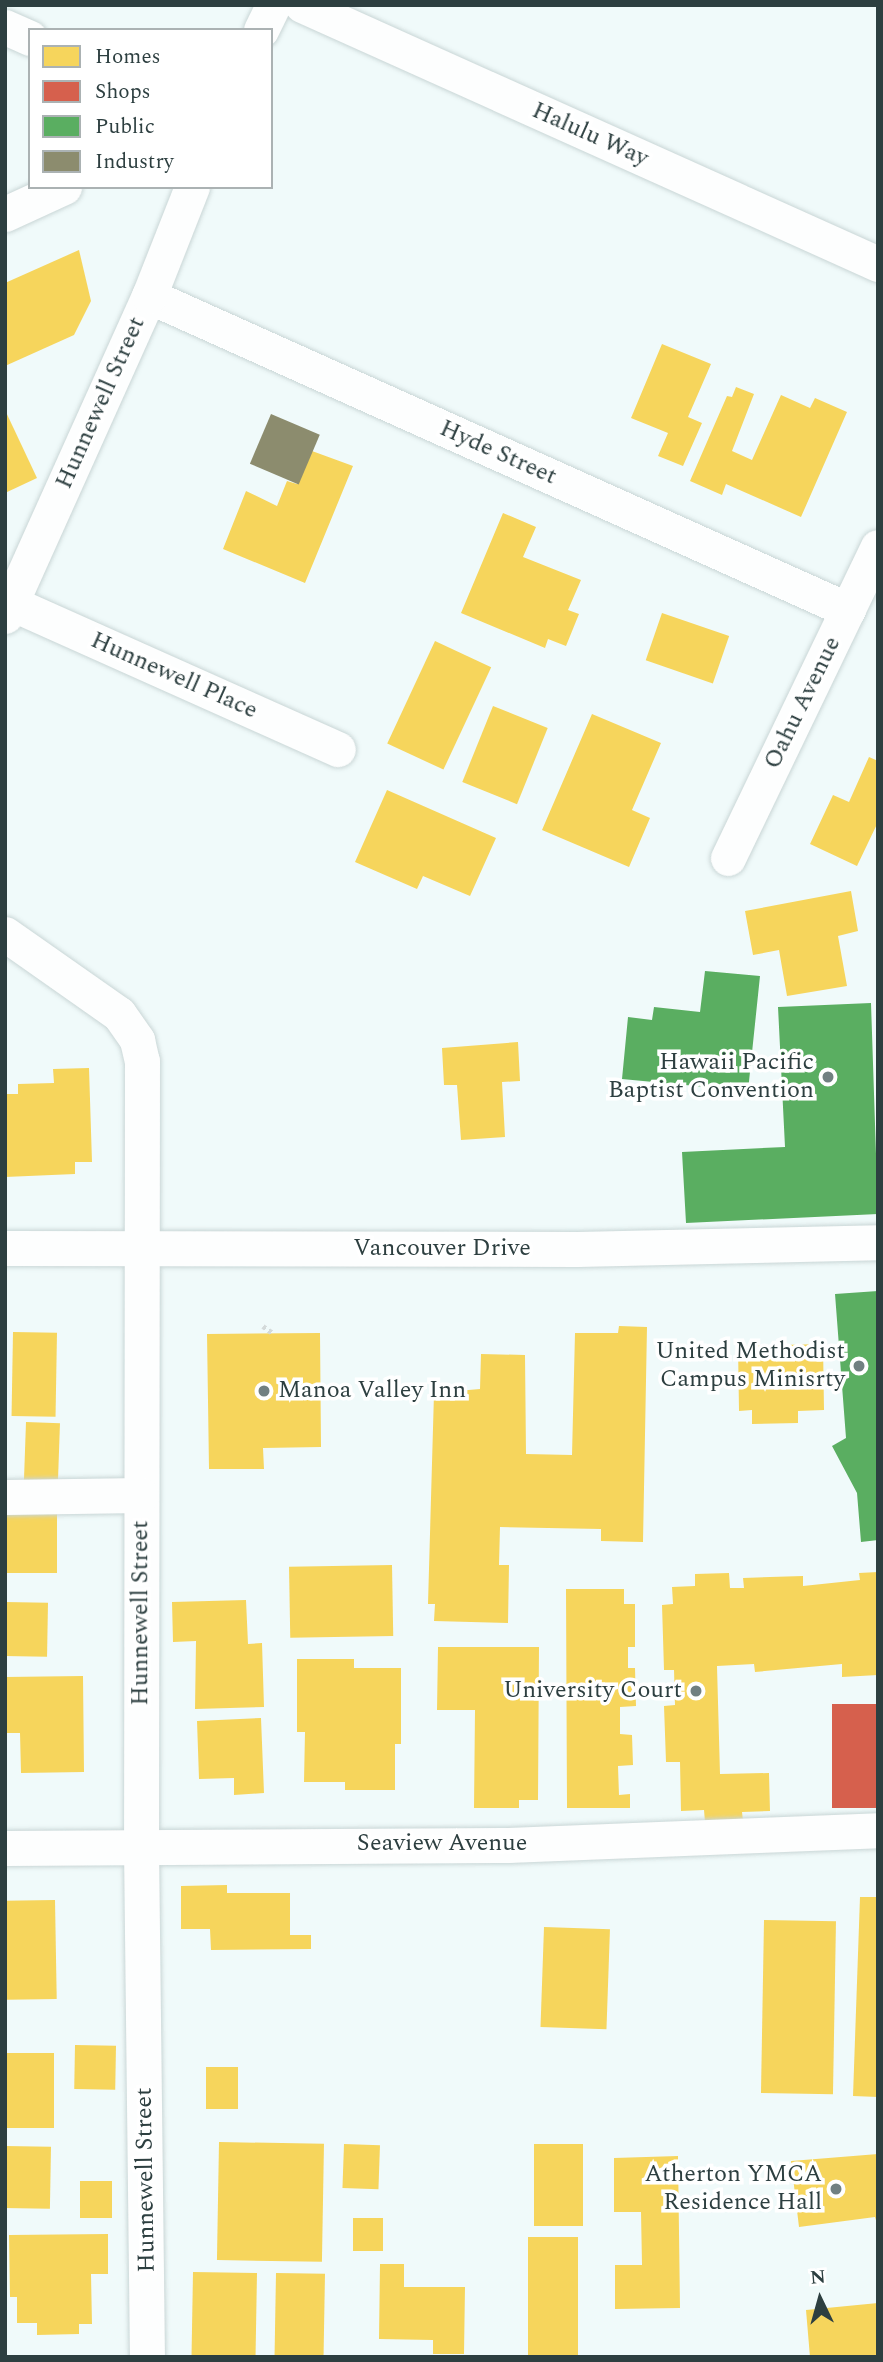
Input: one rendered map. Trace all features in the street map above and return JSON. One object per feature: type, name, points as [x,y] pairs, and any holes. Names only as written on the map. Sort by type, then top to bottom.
[{"type":"street","points":[[262,28],[273,5]]},
{"type":"street","name":"Halulu Way","points":[[302,5],[878,264]]},
{"type":"street","points":[[5,27],[28,37]]},
{"type":"street","points":[[5,214],[60,189]]},
{"type":"street","name":"Hunnewell Street","points":[[8,609],[149,296],[191,189]]},
{"type":"street","name":"Hyde Street","points":[[149,296],[848,610]]},
{"type":"street","name":"Oahu Avenue","points":[[728,858],[878,547]]},
{"type":"street","name":"Hunnewell Place","points":[[8,609],[338,749]]},
{"type":"street","name":"Hunnewell Street","points":[[5,934],[111,1007],[137,1040],[142,1071],[141,1847],[147,2357]]},
{"type":"street","name":"Vancouver Drive","points":[[5,1248],[140,1250],[878,1242]]},
{"type":"street","points":[[5,1497],[141,1495]]},
{"type":"street","name":"Seaview Avenue","points":[[5,1848],[649,1842],[878,1830]]},
{"type":"path","points":[[263,1326],[274,1333]]},
{"type":"building: Homes","points":[[79,250],[91,301],[74,335],[5,366],[5,283]]},
{"type":"building: Homes","points":[[662,344],[711,364],[688,417],[702,423],[683,466],[658,456],[668,433],[631,418]]},
{"type":"building: Homes","points":[[736,387],[754,394],[732,451],[752,460],[781,395],[810,408],[815,398],[847,412],[801,517],[726,484],[722,495],[690,481],[727,396],[732,397]]},
{"type":"building: Homes","points":[[5,410],[37,478],[5,493]]},
{"type":"building: Homes","points":[[312,451],[353,466],[305,583],[223,549],[246,491],[277,506],[287,481],[297,484]]},
{"type":"building: Homes","points":[[503,513],[536,527],[523,557],[581,580],[568,610],[579,614],[566,646],[548,639],[545,648],[461,613]]},
{"type":"building: Homes","points":[[662,613],[729,636],[713,683],[646,660]]},
{"type":"building: Homes","points":[[435,641],[491,667],[443,770],[387,743]]},
{"type":"building: Homes","points":[[493,706],[548,728],[517,804],[462,782]]},
{"type":"building: Homes","points":[[592,714],[661,743],[632,810],[650,818],[629,867],[542,830]]},
{"type":"building: Homes","points":[[869,757],[878,761],[878,822],[857,866],[810,844],[833,795],[849,802]]},
{"type":"building: Homes","points":[[387,790],[496,838],[470,896],[423,876],[417,889],[355,862]]},
{"type":"building: Homes","points":[[851,891],[858,931],[838,936],[847,986],[787,996],[779,950],[753,955],[745,911]]},
{"type":"building: Homes","points":[[518,1042],[520,1081],[502,1082],[505,1137],[461,1140],[457,1085],[444,1085],[442,1048]]},
{"type":"building: Homes","points":[[89,1068],[92,1162],[75,1162],[75,1174],[5,1177],[5,1094],[18,1094],[18,1084],[54,1083],[53,1069]]},
{"type":"building: Homes","points":[[619,1326],[647,1327],[643,1542],[601,1541],[601,1529],[500,1527],[499,1565],[509,1565],[508,1623],[434,1621],[435,1604],[428,1604],[434,1393],[480,1389],[481,1354],[525,1355],[526,1454],[572,1455],[575,1333],[618,1333]]},
{"type":"building: Homes","points":[[13,1332],[57,1333],[56,1417],[12,1416]]},
{"type":"building: Homes","name":"Manoa Valley Inn","points":[[320,1333],[321,1447],[263,1448],[264,1469],[209,1469],[207,1334]]},
{"type":"building: Homes","points":[[823,1344],[824,1410],[798,1411],[798,1423],[752,1424],[752,1410],[739,1411],[738,1346]]},
{"type":"building: Homes","points":[[26,1422],[60,1423],[58,1489],[24,1488]]},
{"type":"building: Homes","points":[[57,1497],[57,1573],[5,1573],[5,1510]]},
{"type":"building: Homes","points":[[392,1565],[393,1636],[290,1638],[289,1567]]},
{"type":"building: Homes","name":"University Court","points":[[878,1572],[878,1675],[842,1677],[842,1664],[755,1672],[754,1664],[717,1666],[720,1774],[769,1773],[770,1811],[742,1812],[743,1821],[705,1822],[704,1810],[681,1811],[680,1762],[666,1762],[664,1706],[675,1705],[674,1670],[664,1670],[662,1605],[673,1604],[672,1587],[695,1586],[695,1574],[729,1573],[730,1588],[744,1588],[743,1578],[803,1576],[803,1586],[860,1580],[859,1573]]},
{"type":"building: Homes","points":[[566,1589],[624,1589],[624,1604],[635,1604],[635,1647],[628,1647],[628,1668],[635,1668],[636,1706],[620,1707],[620,1734],[632,1735],[633,1765],[618,1766],[619,1795],[630,1794],[630,1808],[567,1808]]},
{"type":"building: Homes","points":[[246,1600],[248,1644],[262,1643],[264,1707],[195,1709],[196,1641],[173,1642],[172,1602]]},
{"type":"building: Homes","points":[[5,1602],[48,1603],[47,1657],[5,1656]]},
{"type":"building: Homes","points":[[438,1647],[539,1647],[538,1800],[519,1800],[519,1808],[474,1808],[475,1710],[437,1710]]},
{"type":"building: Homes","points":[[297,1659],[354,1659],[354,1668],[401,1668],[401,1744],[395,1744],[395,1790],[345,1790],[345,1782],[304,1782],[305,1732],[297,1732]]},
{"type":"building: Homes","points":[[83,1676],[84,1772],[21,1773],[20,1733],[5,1733],[5,1677]]},
{"type":"building: Homes","points":[[261,1718],[264,1793],[234,1795],[234,1778],[199,1779],[197,1721]]},
{"type":"building: Homes","points":[[227,1885],[227,1893],[290,1893],[290,1935],[311,1935],[311,1949],[211,1950],[210,1929],[181,1929],[181,1886]]},
{"type":"building: Homes","points":[[860,1897],[878,1897],[878,2097],[853,2096]]},
{"type":"building: Homes","points":[[55,1900],[57,1999],[7,2000],[5,1901]]},
{"type":"building: Homes","points":[[764,1920],[836,1921],[833,2094],[761,2093]]},
{"type":"building: Homes","points":[[544,1927],[610,1929],[606,2029],[541,2027]]},
{"type":"building: Homes","points":[[75,2045],[116,2046],[115,2090],[74,2089]]},
{"type":"building: Homes","points":[[5,2053],[54,2053],[54,2128],[5,2128]]},
{"type":"building: Homes","points":[[206,2067],[238,2067],[238,2109],[206,2109]]},
{"type":"building: Homes","points":[[219,2142],[324,2144],[322,2262],[217,2260]]},
{"type":"building: Homes","points":[[344,2144],[380,2145],[378,2189],[342,2188]]},
{"type":"building: Homes","points":[[534,2144],[583,2144],[583,2226],[534,2226]]},
{"type":"building: Homes","points":[[5,2146],[51,2147],[50,2209],[5,2208]]},
{"type":"building: Homes","name":"Atherton YMCA Residence Hall","points":[[878,2154],[878,2227],[875,2217],[799,2227],[791,2161]]},
{"type":"building: Homes","points":[[678,2156],[680,2308],[615,2309],[615,2265],[642,2265],[641,2212],[614,2212],[614,2158]]},
{"type":"building: Homes","points":[[80,2181],[112,2181],[112,2218],[80,2218]]},
{"type":"building: Homes","points":[[353,2218],[383,2218],[383,2251],[353,2251]]},
{"type":"building: Homes","points":[[108,2234],[108,2274],[91,2274],[92,2324],[79,2324],[79,2334],[37,2335],[37,2323],[17,2323],[17,2297],[10,2297],[9,2235]]},
{"type":"building: Homes","points":[[528,2237],[578,2237],[578,2357],[528,2357]]},
{"type":"building: Homes","points":[[380,2264],[404,2264],[404,2287],[465,2287],[464,2354],[433,2354],[433,2340],[379,2339]]},
{"type":"building: Homes","points":[[193,2272],[257,2273],[256,2357],[192,2357]]},
{"type":"building: Homes","points":[[276,2273],[325,2274],[324,2357],[275,2357]]},
{"type":"building: Homes","points":[[878,2303],[878,2357],[810,2357],[806,2310]]},
{"type":"building: Shops","points":[[832,1704],[878,1704],[878,1808],[832,1808]]},
{"type":"building: Public","points":[[705,971],[760,976],[748,1091],[622,1079],[628,1017],[652,1020],[654,1007],[700,1012]]},
{"type":"building: Public","name":"Hawaii Pacific Baptist Convention","points":[[871,1003],[878,1214],[686,1223],[682,1152],[785,1147],[778,1007]]},
{"type":"building: Public","name":"United Methodist Campus Minisrty","points":[[878,1291],[878,1540],[861,1542],[857,1493],[832,1446],[846,1438],[835,1294]]},
{"type":"building: Industry","points":[[271,414],[320,435],[299,484],[250,464]]},
{"type":"place","name":"Hawaii Pacific Baptist Convention","points":[[828,1077]]},
{"type":"place","name":"United Methodist Campus Minisrty","points":[[859,1366]]},
{"type":"place","name":"Manoa Valley Inn","points":[[264,1391]]},
{"type":"place","name":"University Court","points":[[696,1691]]},
{"type":"place","name":"Atherton YMCA Residence Hall","points":[[836,2189]]}]
